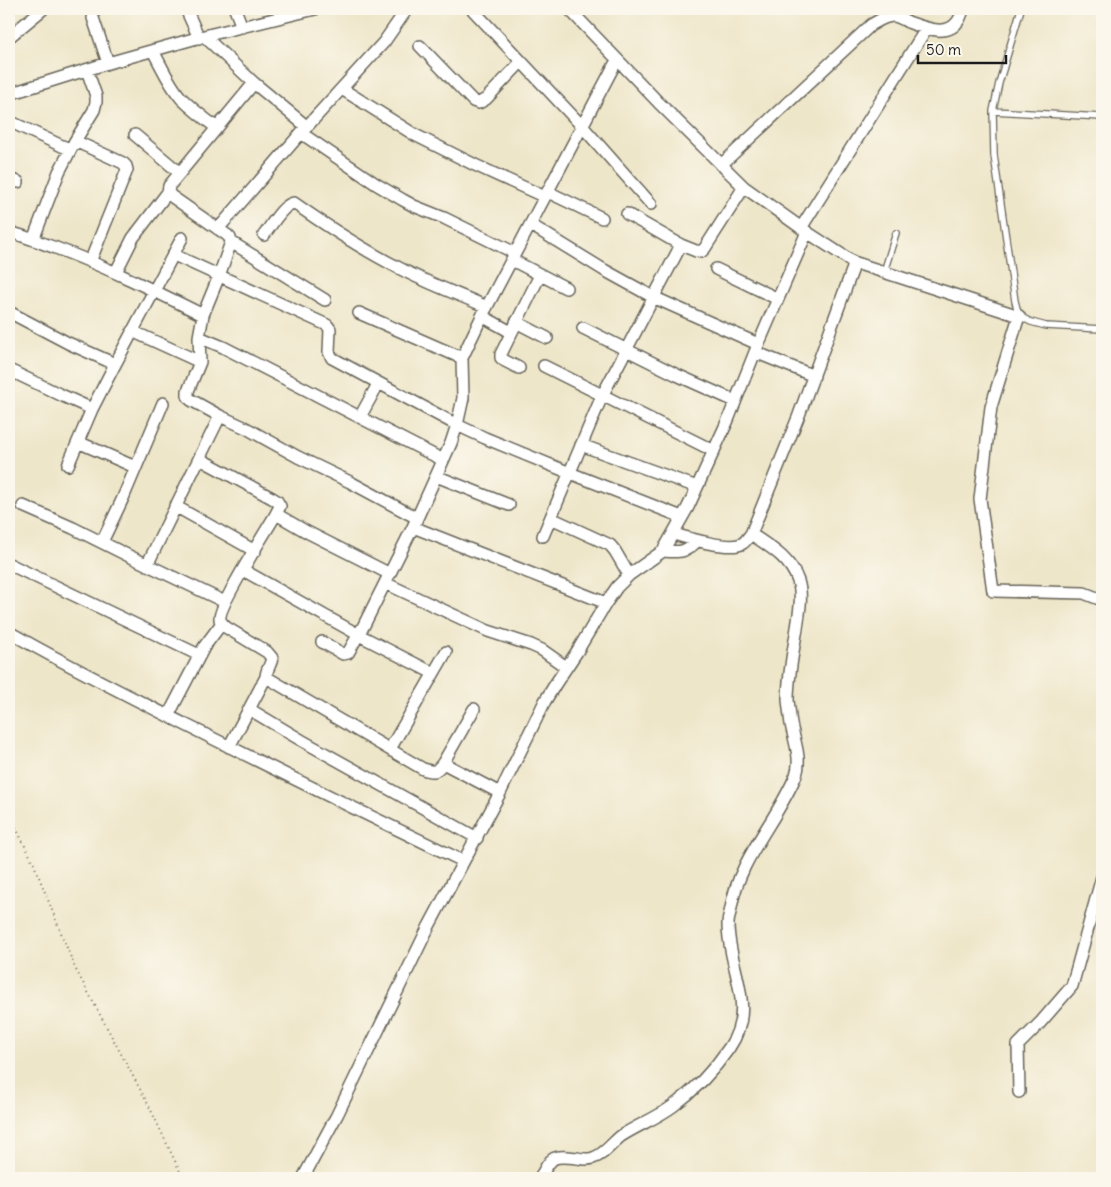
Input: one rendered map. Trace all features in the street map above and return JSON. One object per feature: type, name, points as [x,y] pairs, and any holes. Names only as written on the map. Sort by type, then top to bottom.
[{"type":"street","points":[[9,37],[43,9]]},
{"type":"street","points":[[186,9],[201,37],[304,129],[376,184],[414,206],[444,218],[514,257],[540,275],[566,288]]},
{"type":"street","points":[[235,9],[242,27]]},
{"type":"street","points":[[9,94],[154,50],[316,9]]},
{"type":"street","points":[[218,228],[304,129],[384,42],[407,9]]},
{"type":"street","points":[[472,9],[582,126],[651,204]]},
{"type":"street","points":[[569,9],[617,60],[744,187],[804,230],[853,262],[1019,316],[992,407],[980,499],[993,591],[1084,594],[1102,600]]},
{"type":"street","points":[[721,165],[871,25],[883,18],[895,16],[926,29],[941,31],[953,27],[961,18],[963,9]]},
{"type":"street","points":[[94,18],[108,63]]},
{"type":"street","points":[[303,1178],[337,1114],[429,926],[527,741],[545,701],[617,587],[629,575],[663,551],[674,534],[735,402],[804,230],[926,29]]},
{"type":"street","points":[[420,46],[473,101],[479,103],[486,99],[521,62]]},
{"type":"street","points":[[154,50],[170,82],[181,97],[217,128]]},
{"type":"street","points":[[322,642],[343,654],[348,653],[359,635],[444,460],[457,425],[463,398],[462,358],[617,60]]},
{"type":"street","points":[[9,121],[70,149],[94,110],[96,102],[96,96],[87,70]]},
{"type":"street","points":[[116,272],[133,238],[168,192],[169,186],[254,83]]},
{"type":"street","points":[[342,89],[415,135],[475,165],[602,218]]},
{"type":"street","points":[[135,135],[180,174]]},
{"type":"street","points":[[33,240],[59,172],[73,144]]},
{"type":"street","points":[[73,144],[123,163],[128,170],[90,262]]},
{"type":"street","points":[[627,214],[681,245],[701,252],[744,187]]},
{"type":"street","points":[[168,192],[226,234],[231,242],[325,300]]},
{"type":"street","points":[[264,235],[285,207],[290,203],[294,203],[341,235],[392,264],[514,327],[547,338]]},
{"type":"street","points":[[530,225],[654,298],[814,376]]},
{"type":"street","points":[[9,232],[116,272],[203,315]]},
{"type":"street","points":[[68,464],[92,409],[182,238]]},
{"type":"street","points":[[231,242],[203,315],[199,337],[200,362],[188,391],[188,396],[191,400],[298,457],[350,482],[415,522],[606,603]]},
{"type":"street","points":[[543,536],[602,396],[681,245]]},
{"type":"street","points":[[174,255],[327,325],[330,329],[329,352],[332,358],[457,425],[570,473],[682,517]]},
{"type":"street","points":[[674,534],[698,541],[737,545],[744,543],[751,534],[814,376],[853,268],[853,262]]},
{"type":"street","points":[[716,269],[778,298]]},
{"type":"street","points":[[519,368],[501,358],[501,354],[540,275]]},
{"type":"street","points":[[9,312],[115,364]]},
{"type":"street","points":[[359,313],[462,358]]},
{"type":"street","points":[[583,328],[735,402]]},
{"type":"street","points":[[132,332],[200,362]]},
{"type":"street","points":[[199,337],[266,368],[444,460]]},
{"type":"street","points":[[544,366],[714,451]]},
{"type":"street","points":[[9,370],[92,409]]},
{"type":"street","points":[[360,417],[378,384]]},
{"type":"street","points":[[102,542],[123,498],[163,403]]},
{"type":"street","points":[[147,565],[220,416]]},
{"type":"street","points":[[78,442],[135,467]]},
{"type":"street","points":[[581,445],[697,487]]},
{"type":"street","points":[[200,459],[277,501],[280,506],[225,602],[220,618],[222,623],[267,652],[272,658],[266,672],[266,677],[229,747]]},
{"type":"street","points":[[436,476],[509,505]]},
{"type":"street","points":[[23,506],[74,528],[225,602]]},
{"type":"street","points":[[176,506],[254,551]]},
{"type":"street","points":[[276,514],[387,579],[488,630],[532,645],[566,667]]},
{"type":"street","points":[[551,518],[610,545],[629,575]]},
{"type":"street","points":[[540,1178],[553,1158],[559,1156],[584,1159],[593,1158],[601,1154],[630,1130],[673,1106],[703,1080],[737,1036],[742,1019],[742,1000],[728,923],[732,898],[739,878],[789,790],[799,765],[788,699],[801,600],[799,582],[793,569],[784,557],[751,534]]},
{"type":"street","points":[[663,551],[684,551],[698,541]]},
{"type":"street","points":[[9,564],[199,655]]},
{"type":"street","points":[[243,570],[359,635],[433,673]]},
{"type":"street","points":[[168,716],[204,646],[222,623]]},
{"type":"street","points":[[9,632],[57,660],[463,862]]},
{"type":"street","points":[[390,749],[446,652]]},
{"type":"street","points":[[266,677],[431,772],[437,770],[443,762],[474,709]]},
{"type":"street","points":[[249,709],[477,838]]},
{"type":"street","points":[[443,762],[500,793]]},
{"type":"street","points":[[1019,1092],[1018,1045],[1072,986],[1102,877]]},
{"type":"lane","points":[[1021,9],[999,83],[993,111],[994,155],[1015,301],[1019,316],[1031,322],[1046,326],[1102,329]]},
{"type":"lane","points":[[993,111],[1102,117]]},
{"type":"lane","points":[[884,272],[896,233]]},
{"type":"path","points":[[9,814],[33,862],[75,968],[149,1106],[184,1178]]}]
